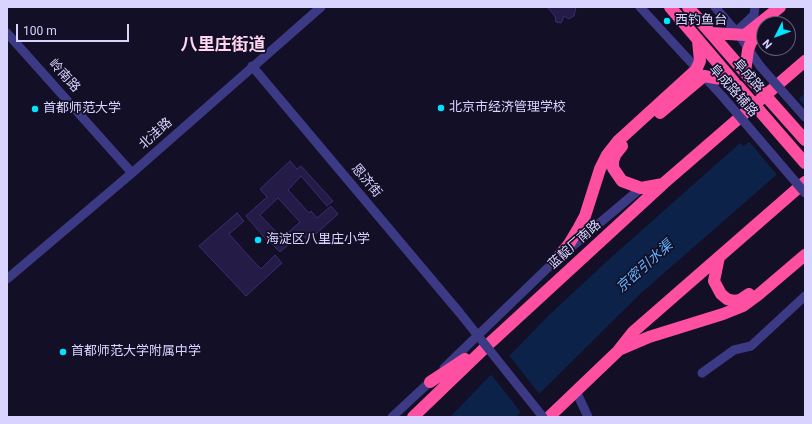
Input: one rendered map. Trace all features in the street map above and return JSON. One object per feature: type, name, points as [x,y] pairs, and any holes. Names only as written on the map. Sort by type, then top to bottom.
[{"type":"highway","name":"阜成路","points":[[670,7],[805,164]]},
{"type":"highway","name":"阜成路","points":[[688,7],[805,140]]},
{"type":"highway","points":[[712,34],[739,35],[750,33],[780,7]]},
{"type":"highway","points":[[777,16],[787,7]]},
{"type":"highway","points":[[746,74],[748,50],[756,35]]},
{"type":"highway","points":[[664,184],[641,188],[630,186],[617,175],[613,168],[615,155],[622,145],[700,73],[698,41]]},
{"type":"highway","name":"蓝靛厂南路","points":[[413,417],[491,342],[664,184],[805,61]]},
{"type":"highway","points":[[700,73],[736,83]]},
{"type":"highway","points":[[554,262],[569,244],[585,216],[600,169],[611,149],[700,73]]},
{"type":"highway","points":[[553,414],[618,351],[633,332],[805,182]]},
{"type":"highway","points":[[719,256],[714,281],[716,287],[727,299],[740,300],[753,291],[805,246]]},
{"type":"highway","points":[[618,351],[649,337],[723,314],[743,306],[805,255]]},
{"type":"highway","points":[[430,382],[491,342]]},
{"type":"street","name":"北洼路","points":[[7,279],[132,173],[252,66],[321,7]]},
{"type":"street","name":"阜成路辅路","points":[[640,7],[723,97],[805,193]]},
{"type":"street","points":[[715,7],[739,35],[760,66],[805,117]]},
{"type":"street","points":[[739,35],[739,29],[754,15],[758,7]]},
{"type":"street","name":"岭南路","points":[[7,33],[132,173]]},
{"type":"street","name":"恩济街","points":[[252,66],[459,312],[543,417]]},
{"type":"street","name":"蓝靛厂南路","points":[[392,417],[554,262],[641,188]]},
{"type":"street","points":[[702,374],[734,350],[750,346],[805,296]]},
{"type":"street","points":[[576,391],[588,417]]},
{"type":"water","name":"京密引水渠","points":[[805,89],[805,150],[640,294],[516,417],[450,417],[547,317],[606,262],[740,143],[744,146],[804,94],[802,91]]},
{"type":"pier","points":[[797,97],[805,106],[805,153],[778,176],[748,140]]},
{"type":"pier","points":[[508,354],[540,395],[522,414],[490,373]]},
{"type":"building","points":[[547,7],[576,7],[574,16],[569,19],[564,16],[561,23],[556,22],[555,16]]},
{"type":"building","points":[[290,161],[297,169],[301,166],[333,201],[327,206],[301,176],[288,190],[309,213],[311,211],[317,218],[331,206],[338,214],[308,241],[301,233],[280,252],[271,243],[270,244],[246,216],[267,197],[260,189]],"holes":[[[278,198],[300,222],[282,238],[260,215]]]},
{"type":"building","points":[[237,213],[244,221],[229,234],[245,252],[261,269],[275,255],[282,263],[246,296],[199,246]]},
{"type":"place","name":"西钓鱼台","points":[[667,21]]},
{"type":"place","name":"北京市经济管理学校","points":[[441,108]]},
{"type":"place","name":"首都师范大学","points":[[35,109]]},
{"type":"place","name":"海淀区八里庄小学","points":[[258,240]]},
{"type":"place","name":"首都师范大学附属中学","points":[[63,352]]},
{"type":"district","name":"八里庄街道","points":[[223,46]]}]
